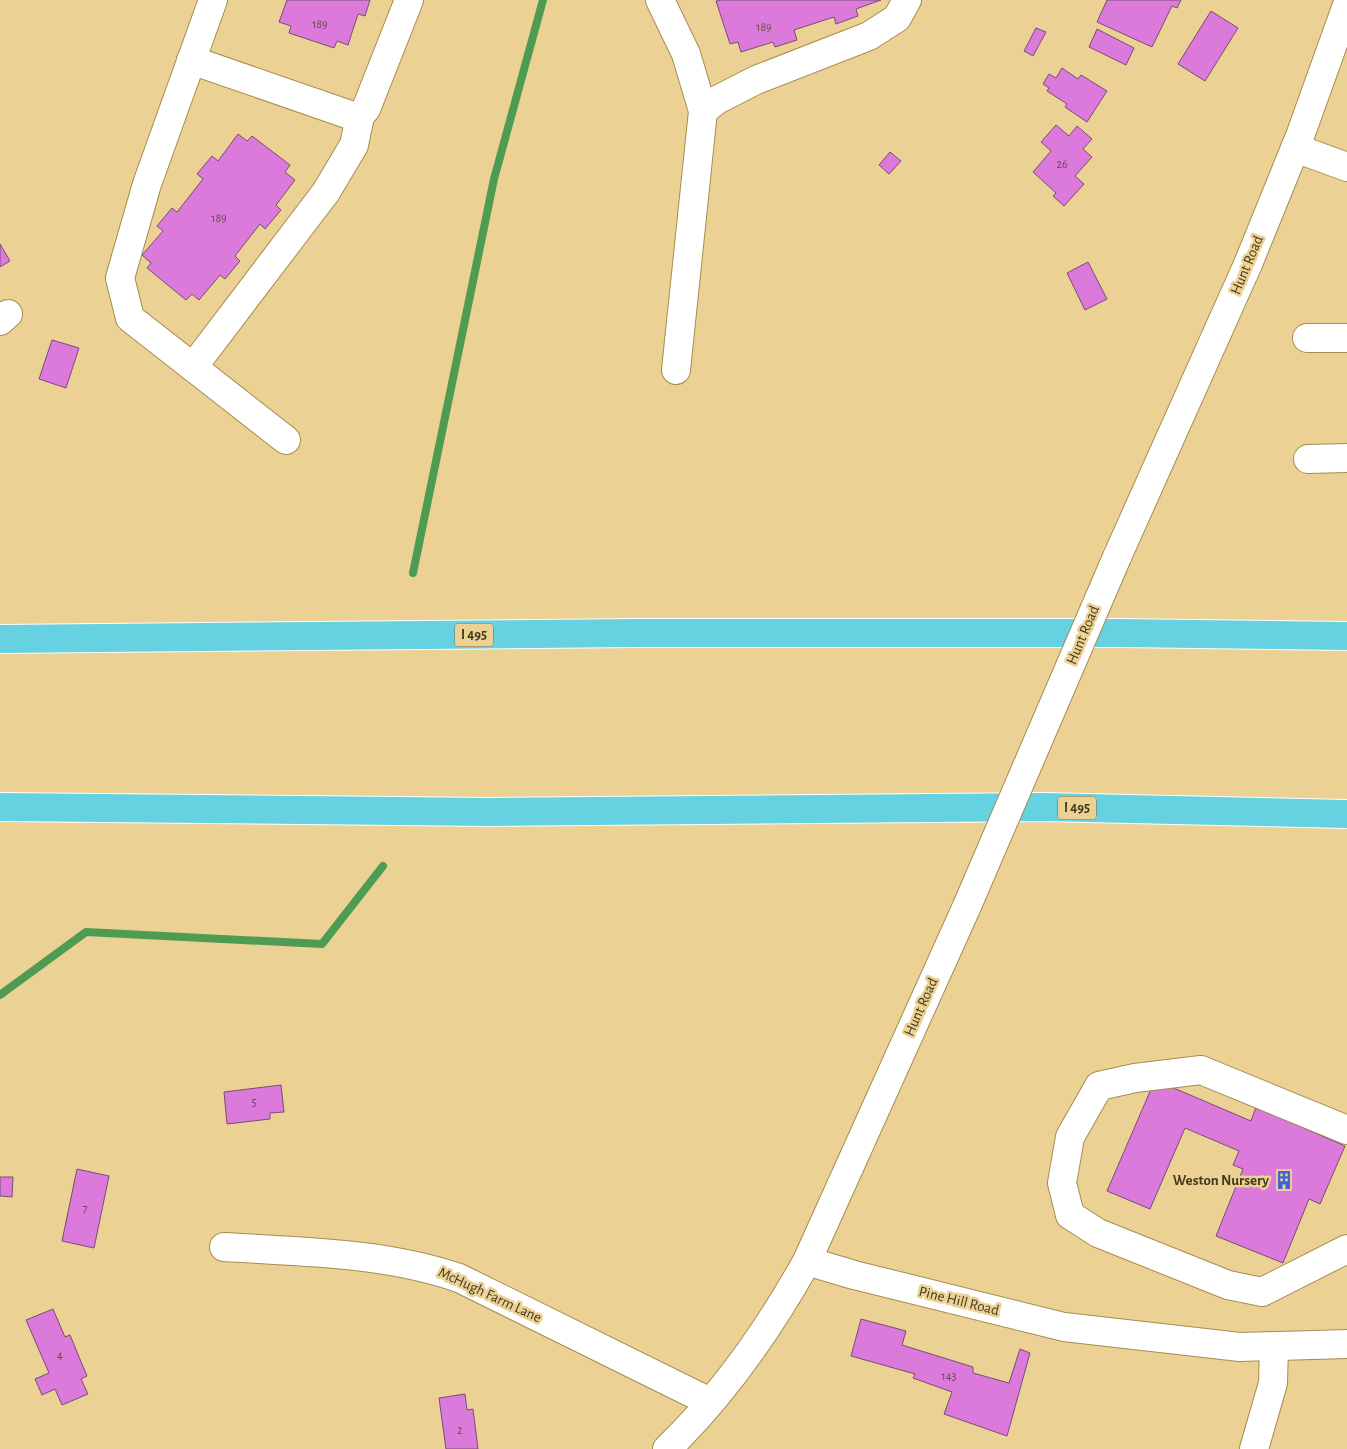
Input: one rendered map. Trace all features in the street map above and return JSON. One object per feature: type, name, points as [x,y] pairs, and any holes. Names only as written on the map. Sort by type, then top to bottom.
[{"type":"highway","name":"I 495","points":[[0,639],[637,634],[1118,633],[1347,636]]},
{"type":"highway","name":"I 495","points":[[0,807],[501,812],[1044,807],[1347,814]]},
{"type":"street","points":[[212,0],[147,184],[120,278],[130,318],[286,440]]},
{"type":"street","points":[[193,368],[326,192],[354,145],[360,116],[366,109],[409,0]]},
{"type":"street","points":[[660,0],[686,54],[703,111],[676,370]]},
{"type":"street","points":[[703,111],[717,100],[756,80],[869,36],[897,18],[907,0]]},
{"type":"street","name":"Hunt Road","points":[[807,1261],[967,906],[1117,557],[1248,264],[1295,148],[1347,5]]},
{"type":"street","points":[[191,60],[350,115],[360,116]]},
{"type":"street","points":[[1295,148],[1347,167]]},
{"type":"street","points":[[1307,338],[1347,338]]},
{"type":"street","points":[[1308,459],[1347,458]]},
{"type":"street","points":[[1347,1130],[1200,1070],[1135,1078],[1099,1086],[1070,1137],[1062,1183],[1070,1215],[1098,1233],[1228,1286],[1262,1292],[1347,1249]]},
{"type":"street","name":"McHugh Farm Lane","points":[[224,1247],[340,1255],[427,1267],[459,1278],[710,1402]]},
{"type":"street","points":[[667,1449],[710,1402],[749,1352],[788,1295],[807,1261]]},
{"type":"street","name":"Pine Hill Road","points":[[807,1261],[854,1275],[1064,1327],[1240,1347],[1347,1344]]},
{"type":"street","points":[[1254,1449],[1273,1383],[1274,1346]]},
{"type":"building","points":[[287,0],[370,0],[365,16],[358,14],[348,45],[337,41],[334,48],[289,33],[291,26],[279,22]]},
{"type":"building","points":[[881,0],[856,9],[858,16],[836,24],[834,17],[794,30],[797,40],[775,47],[773,42],[741,52],[738,42],[730,44],[716,1]]},
{"type":"building","points":[[1107,0],[1181,0],[1177,8],[1172,6],[1152,47],[1097,22]]},
{"type":"building","points":[[1211,11],[1238,28],[1205,81],[1178,64]]},
{"type":"building","points":[[1036,28],[1046,32],[1033,56],[1024,51]]},
{"type":"building","points":[[1097,29],[1134,48],[1126,65],[1089,47]]},
{"type":"building","points":[[1062,68],[1078,79],[1081,75],[1107,91],[1087,122],[1065,107],[1067,104],[1047,91],[1049,88],[1043,84],[1049,74],[1056,78]]},
{"type":"building","points":[[1056,125],[1069,136],[1077,126],[1092,139],[1083,149],[1092,157],[1075,176],[1084,184],[1064,206],[1053,196],[1056,193],[1033,172],[1051,151],[1041,142]]},
{"type":"building","points":[[238,134],[247,141],[252,136],[290,165],[285,172],[295,180],[276,205],[281,210],[265,229],[260,224],[235,256],[240,261],[225,279],[220,275],[199,300],[192,294],[186,300],[147,268],[151,263],[142,255],[163,231],[157,226],[172,208],[177,212],[203,179],[197,174],[212,156],[218,161]]},
{"type":"building","points":[[890,152],[901,161],[889,174],[879,165]]},
{"type":"building","points":[[0,244],[10,261],[0,267]]},
{"type":"building","points":[[1088,262],[1107,299],[1085,310],[1067,273]]},
{"type":"building","points":[[52,340],[79,348],[66,388],[39,379]]},
{"type":"building","name":"Weston Nursery","points":[[1155,1080],[1251,1121],[1256,1107],[1345,1146],[1320,1204],[1309,1199],[1283,1263],[1216,1236],[1243,1169],[1233,1165],[1239,1151],[1185,1128],[1150,1209],[1107,1191]]},
{"type":"building","points":[[281,1085],[284,1112],[270,1113],[270,1119],[227,1124],[224,1092]]},
{"type":"building","points":[[77,1169],[109,1176],[94,1248],[62,1241]]},
{"type":"building","points":[[0,1177],[13,1177],[12,1197],[0,1196]]},
{"type":"building","points":[[53,1309],[65,1337],[70,1335],[87,1376],[81,1379],[88,1394],[62,1405],[55,1389],[42,1395],[35,1379],[49,1373],[26,1320]]},
{"type":"building","points":[[861,1319],[906,1331],[902,1345],[973,1367],[973,1373],[1009,1383],[1020,1349],[1030,1353],[1007,1436],[944,1414],[952,1392],[913,1378],[915,1374],[851,1356]]},
{"type":"building","points":[[465,1394],[467,1410],[473,1409],[478,1449],[446,1449],[439,1398]]},
{"type":"waterway","points":[[413,573],[494,179],[543,0]]},
{"type":"waterway","points":[[0,995],[86,932],[322,944],[383,866]]},
{"type":"place","name":"Weston Nursery","points":[[1284,1180]]}]
